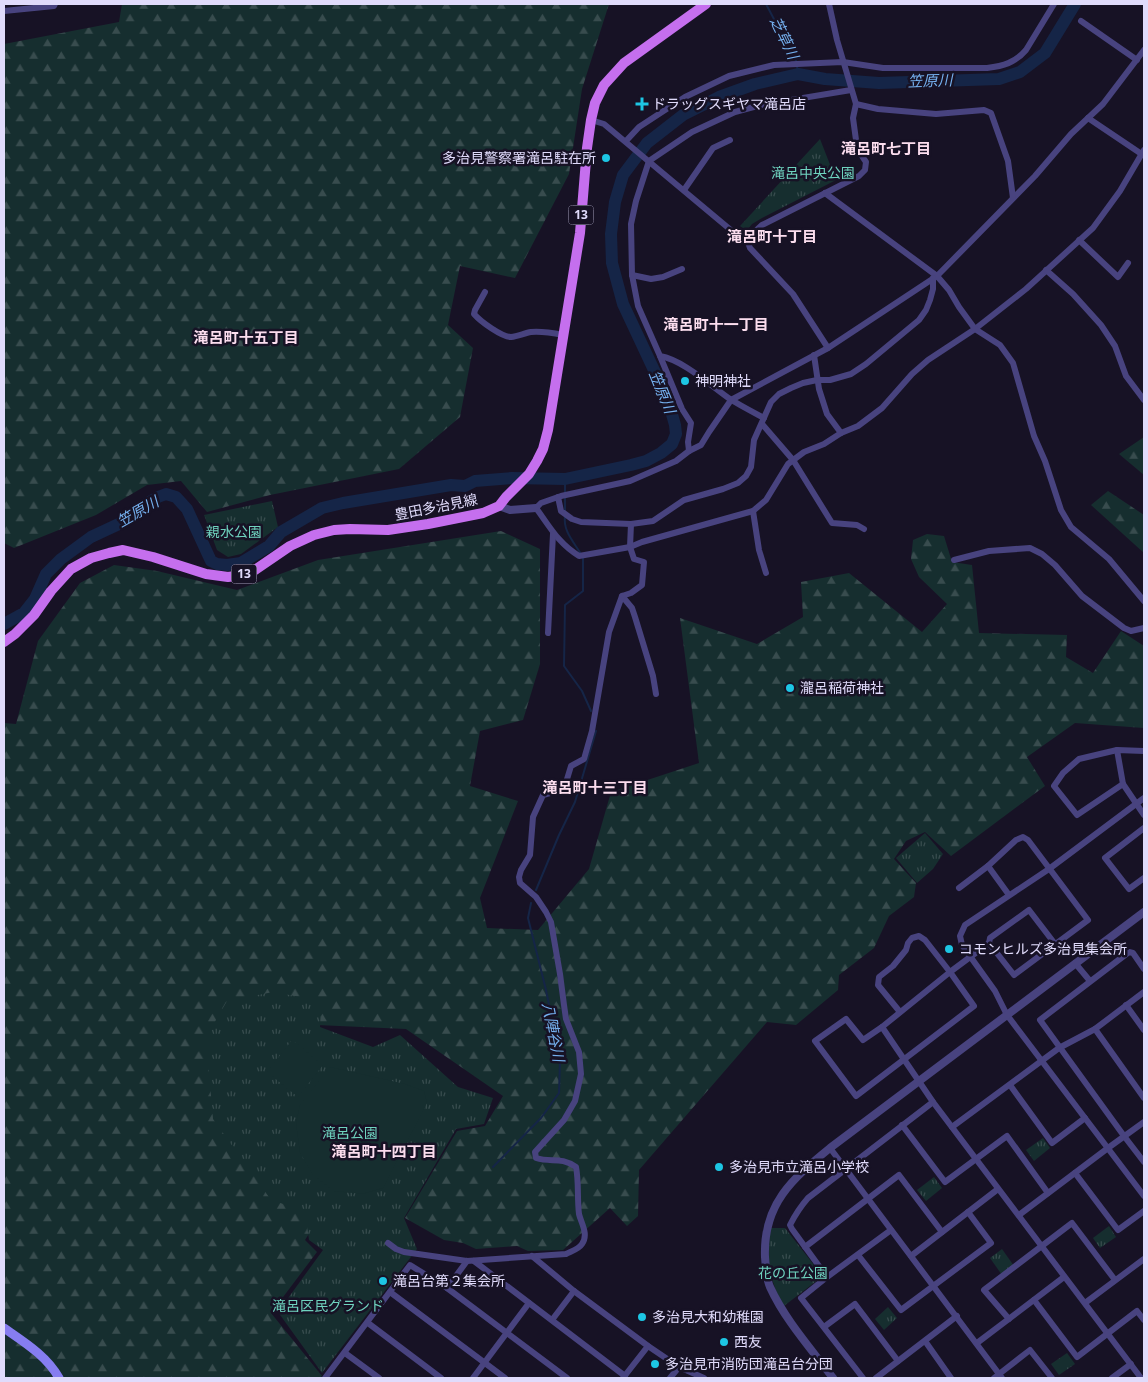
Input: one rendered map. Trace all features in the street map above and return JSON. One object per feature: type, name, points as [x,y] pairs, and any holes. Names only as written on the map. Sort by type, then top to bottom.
[{"type":"main road","name":"豊田多治見線","points":[[4,642],[34,615],[51,591],[71,569],[100,555],[123,550],[153,557],[206,574],[228,577],[249,574],[290,546],[314,535],[334,530],[388,530],[428,524],[483,513],[499,506],[529,474],[540,455],[548,430],[580,233],[591,120],[595,103],[604,85],[624,63],[706,4]]},
{"type":"main road","points":[[4,1328],[39,1353],[60,1378]]},
{"type":"street","points":[[4,12],[54,6],[54,4]]},
{"type":"street","points":[[747,239],[762,224],[859,176],[865,170],[866,162],[860,153],[856,140],[853,118],[856,104],[843,62],[829,4]]},
{"type":"street","points":[[626,141],[639,127],[685,97],[729,76],[765,68],[804,63],[843,62],[884,68],[998,67],[1020,57],[1054,4]]},
{"type":"street","points":[[1081,21],[1136,60]]},
{"type":"street","points":[[499,506],[510,510],[536,508],[541,503],[559,496],[630,481],[670,464],[701,445],[731,400],[828,348],[935,277],[1103,104],[1144,50]]},
{"type":"street","points":[[689,451],[688,442],[691,423],[682,408],[638,306],[632,275],[631,224],[636,201],[649,161],[692,132],[735,112],[761,105],[852,90]]},
{"type":"street","points":[[856,104],[878,109],[936,114],[984,110],[991,113],[1008,160],[1013,198]]},
{"type":"street","points":[[536,508],[553,534],[566,549],[579,556],[630,547],[754,511],[766,500],[788,464],[804,452],[858,426],[882,408],[912,374],[928,360],[975,329],[1026,289],[1093,228],[1120,191],[1144,153],[1088,118]]},
{"type":"street","points":[[591,120],[604,124],[732,231],[747,239],[750,248],[793,294],[828,348]]},
{"type":"street","points":[[684,190],[713,148],[730,140]]},
{"type":"street","points":[[825,193],[935,277],[949,290],[975,329],[1000,344],[1013,363],[1034,436],[1061,510],[1071,527],[1109,559],[1144,601]]},
{"type":"street","points":[[1079,240],[1118,277],[1128,263]]},
{"type":"street","points":[[632,275],[651,279],[664,277],[682,270]]},
{"type":"street","points":[[1046,270],[1073,294],[1101,325],[1115,346],[1126,376],[1144,400]]},
{"type":"street","points":[[559,496],[561,511],[572,519],[581,522],[631,524],[653,521],[684,500],[738,483],[746,476],[751,467],[754,440],[771,402],[779,394],[803,383],[830,380],[851,374],[866,364],[919,320],[926,310],[935,277]]},
{"type":"street","points":[[485,292],[474,314],[491,328],[511,337],[538,332],[563,335]]},
{"type":"street","points":[[814,354],[818,389],[827,414],[841,433]]},
{"type":"street","points":[[660,356],[668,357],[763,421],[793,460],[832,523],[857,525],[864,529]]},
{"type":"street","points":[[754,511],[759,550],[766,573]]},
{"type":"street","points":[[622,596],[631,593],[642,585],[644,562],[634,559],[630,547],[631,524]]},
{"type":"street","points":[[548,633],[553,534]]},
{"type":"street","points":[[954,560],[1014,548],[1030,548],[1042,554],[1055,565],[1082,596],[1118,624],[1131,630],[1144,628]]},
{"type":"street","points":[[622,596],[632,608],[636,618],[656,694]]},
{"type":"street","points":[[388,1243],[404,1252],[470,1261],[566,1254],[576,1250],[583,1243],[586,1234],[580,1214],[576,1167],[568,1161],[536,1158],[535,1152],[564,1120],[575,1101],[580,1074],[579,1052],[566,1018],[551,922],[536,897],[520,883],[519,877],[530,855],[532,817],[543,796],[564,789],[571,766],[584,759],[592,731],[608,632],[622,596]]},
{"type":"street","points":[[1122,784],[1077,815],[1054,786],[1063,773],[1079,759],[1117,750],[1144,751]]},
{"type":"street","points":[[1117,750],[1122,784],[1144,815]]},
{"type":"street","points":[[1144,798],[1049,869],[965,925],[960,936],[962,945],[995,991],[1007,1015],[1144,1196]]},
{"type":"street","points":[[1144,828],[1105,858],[1129,890],[1144,878]]},
{"type":"street","points":[[959,888],[988,866],[1016,840],[1023,837],[1028,840],[1088,920],[1014,975],[988,943]]},
{"type":"street","points":[[988,866],[1008,895]]},
{"type":"street","points":[[900,1012],[878,985],[879,977],[893,966],[906,950],[912,938],[919,936],[925,940],[950,972],[974,1006],[856,1096],[815,1042],[846,1019],[863,1040],[882,1027],[950,972],[988,943],[990,938],[1029,910],[1055,944]]},
{"type":"street","points":[[833,1378],[786,1315],[769,1285],[765,1244],[767,1230],[773,1210],[782,1194],[799,1174],[830,1148],[1144,912]]},
{"type":"street","points":[[1144,969],[1133,953],[1129,952],[1040,1020],[1144,1162]]},
{"type":"street","points":[[1076,963],[1090,982]]},
{"type":"street","points":[[952,1127],[1059,1048],[1095,1029],[1144,992]]},
{"type":"street","points":[[1126,1005],[1144,1030]]},
{"type":"street","points":[[882,1027],[905,1059],[918,1082],[1141,1378]]},
{"type":"street","points":[[1095,1029],[1144,1098]]},
{"type":"street","points":[[1010,1085],[1052,1143],[1085,1118]]},
{"type":"street","points":[[827,1277],[790,1225],[794,1217],[808,1198],[933,1102]]},
{"type":"street","points":[[1019,1216],[1144,1122]]},
{"type":"street","points":[[902,1125],[944,1182],[1007,1136],[1048,1193]]},
{"type":"street","points":[[830,1148],[977,1343],[999,1377],[1030,1350],[1052,1378]]},
{"type":"street","points":[[1075,1174],[1118,1230],[1144,1211]]},
{"type":"street","points":[[805,1247],[899,1175],[942,1232]]},
{"type":"street","points":[[911,1256],[998,1189]]},
{"type":"street","points":[[858,1255],[901,1310],[991,1243],[968,1212]]},
{"type":"street","points":[[1009,1319],[984,1290],[1072,1223],[1115,1280]]},
{"type":"street","points":[[863,1378],[802,1298],[827,1277],[891,1230]]},
{"type":"street","points":[[532,1256],[574,1291],[648,1346],[679,1367],[704,1378]]},
{"type":"street","points":[[447,1288],[470,1261]]},
{"type":"street","points":[[470,1261],[552,1320],[624,1377],[648,1346]]},
{"type":"street","points":[[1085,1303],[1143,1261]]},
{"type":"street","points":[[325,1378],[410,1265],[447,1288],[567,1378]]},
{"type":"street","points":[[977,1343],[1064,1277]]},
{"type":"street","points":[[552,1320],[574,1291]]},
{"type":"street","points":[[390,1292],[505,1378]]},
{"type":"street","points":[[1034,1300],[1077,1357],[1138,1311],[1144,1320]]},
{"type":"street","points":[[474,1378],[529,1303]]},
{"type":"street","points":[[824,1327],[855,1304],[898,1361]]},
{"type":"street","points":[[876,1378],[956,1316]]},
{"type":"street","points":[[368,1322],[441,1378]]},
{"type":"street","points":[[924,1341],[951,1378]]},
{"type":"street","points":[[345,1353],[379,1378]]},
{"type":"street","points":[[1112,1378],[1131,1364]]},
{"type":"street","points":[[670,1378],[679,1367]]},
{"type":"green space","points":[[122,4],[609,4],[582,89],[569,174],[515,278],[460,266],[448,325],[473,348],[460,417],[399,469],[270,495],[207,512],[181,481],[147,485],[96,515],[14,548],[4,543],[4,44],[119,22]]},
{"type":"green space","name":"滝呂中央公園","points":[[820,139],[836,180],[762,218],[748,229],[740,226]]},
{"type":"green space","points":[[1144,437],[1144,475],[1119,454]]},
{"type":"green space","points":[[1108,491],[1144,515],[1144,553],[1091,505]]},
{"type":"green space","name":"親水公園","points":[[272,501],[278,527],[241,554],[228,557],[217,550],[204,515]]},
{"type":"green space","points":[[501,531],[540,549],[540,664],[523,720],[480,731],[470,786],[518,801],[480,898],[487,928],[538,930],[589,869],[611,792],[699,763],[680,618],[757,644],[803,617],[801,582],[849,573],[922,632],[947,604],[919,577],[911,559],[913,540],[927,534],[944,536],[952,562],[972,565],[979,633],[1067,635],[1066,657],[1093,673],[1121,631],[1144,646],[1144,728],[1075,723],[1027,757],[1045,786],[951,856],[925,832],[906,841],[894,859],[916,883],[914,897],[889,916],[874,948],[839,975],[838,990],[796,1025],[767,1022],[639,1170],[638,1216],[627,1226],[610,1208],[563,1250],[528,1251],[517,1246],[476,1249],[463,1243],[444,1240],[405,1218],[457,1131],[485,1126],[503,1096],[406,1029],[295,1024],[320,1216],[305,1240],[317,1252],[271,1313],[322,1376],[320,1378],[4,1378],[4,723],[16,724],[38,641],[80,583],[114,565],[157,571],[237,590],[318,560]]},
{"type":"green space","points":[[925,833],[943,854],[933,869],[917,883],[896,858]]},
{"type":"green space","name":"滝呂公園","points":[[273,992],[322,1001],[320,1027],[373,1047],[400,1035],[458,1087],[493,1098],[484,1124],[456,1129],[404,1218],[417,1249],[322,1373],[278,1312],[323,1250],[309,1240],[305,1211],[271,1200],[213,1119],[206,1037],[227,1001]]},
{"type":"green space","points":[[292,1040],[323,1065],[298,1097],[267,1072]]},
{"type":"green space","points":[[330,1067],[405,1084],[424,1091],[427,1103],[383,1188],[362,1194],[334,1191],[313,1175],[300,1153],[296,1123],[300,1105]]},
{"type":"green space","points":[[1043,1138],[1050,1148],[1034,1161],[1026,1150]]},
{"type":"green space","points":[[934,1177],[942,1188],[926,1201],[917,1190]]},
{"type":"green space","points":[[1109,1226],[1116,1237],[1100,1248],[1093,1238]]},
{"type":"green space","name":"花の丘公園","points":[[771,1228],[785,1228],[821,1274],[819,1279],[784,1306],[775,1288],[770,1268]]},
{"type":"green space","points":[[1002,1249],[1014,1266],[1002,1275],[990,1258]]},
{"type":"green space","points":[[888,1307],[897,1318],[884,1330],[875,1319]]},
{"type":"green space","points":[[1067,1353],[1075,1364],[1059,1375],[1051,1364]]},
{"type":"waterway","name":"芝草川","points":[[766,4],[796,61]]},
{"type":"waterway","name":"笠原川","points":[[4,624],[24,613],[35,599],[46,574],[61,559],[91,537],[121,523],[141,507],[166,494],[176,497],[187,509],[211,561],[227,565],[241,563],[269,546],[281,532],[322,508],[451,485],[465,486],[475,481],[512,478],[565,479],[646,461],[661,453],[672,444],[676,434],[675,425],[668,400],[623,304],[612,263],[611,234],[615,202],[623,175],[647,143],[683,115],[719,97],[755,84],[798,74],[825,79],[879,83],[999,79],[1020,72],[1045,53],[1075,4]]},
{"type":"waterway","name":"芝草川","points":[[797,66],[798,74]]},
{"type":"waterway","name":"八陣谷川","points":[[565,479],[565,511]]},
{"type":"waterway","name":"八陣谷川","points":[[565,516],[567,531],[581,554]]},
{"type":"waterway","name":"八陣谷川","points":[[583,558],[583,591],[565,605],[564,666],[582,691],[591,711]]},
{"type":"waterway","name":"八陣谷川","points":[[536,890],[575,802],[596,731]]},
{"type":"waterway","name":"八陣谷川","points":[[493,1167],[541,1118],[559,1093],[560,1060],[546,990],[528,918],[531,903]]},
{"type":"place","name":"ドラッグスギヤマ滝呂店","points":[[642,104]]},
{"type":"place","name":"多治見警察署滝呂駐在所","points":[[606,158]]},
{"type":"place","name":"神明神社","points":[[685,381]]},
{"type":"place","name":"瀧呂稲荷神社","points":[[790,688]]},
{"type":"place","name":"コモンヒルズ多治見集会所","points":[[949,949]]},
{"type":"place","name":"多治見市立滝呂小学校","points":[[719,1167]]},
{"type":"place","name":"滝呂台第２集会所","points":[[383,1281]]},
{"type":"place","name":"多治見大和幼稚園","points":[[642,1317]]},
{"type":"place","name":"西友","points":[[724,1342]]},
{"type":"place","name":"多治見市消防団滝呂台分団","points":[[655,1364]]},
{"type":"district","name":"滝呂町七丁目","points":[[886,149]]},
{"type":"district","name":"滝呂町十丁目","points":[[772,237]]},
{"type":"district","name":"滝呂町十一丁目","points":[[716,325]]},
{"type":"district","name":"滝呂町十五丁目","points":[[246,338]]},
{"type":"district","name":"滝呂町十三丁目","points":[[595,788]]},
{"type":"district","name":"滝呂町十四丁目","points":[[384,1152]]},
{"type":"park label","name":"滝呂区民グランド","points":[[328,1306]]}]
